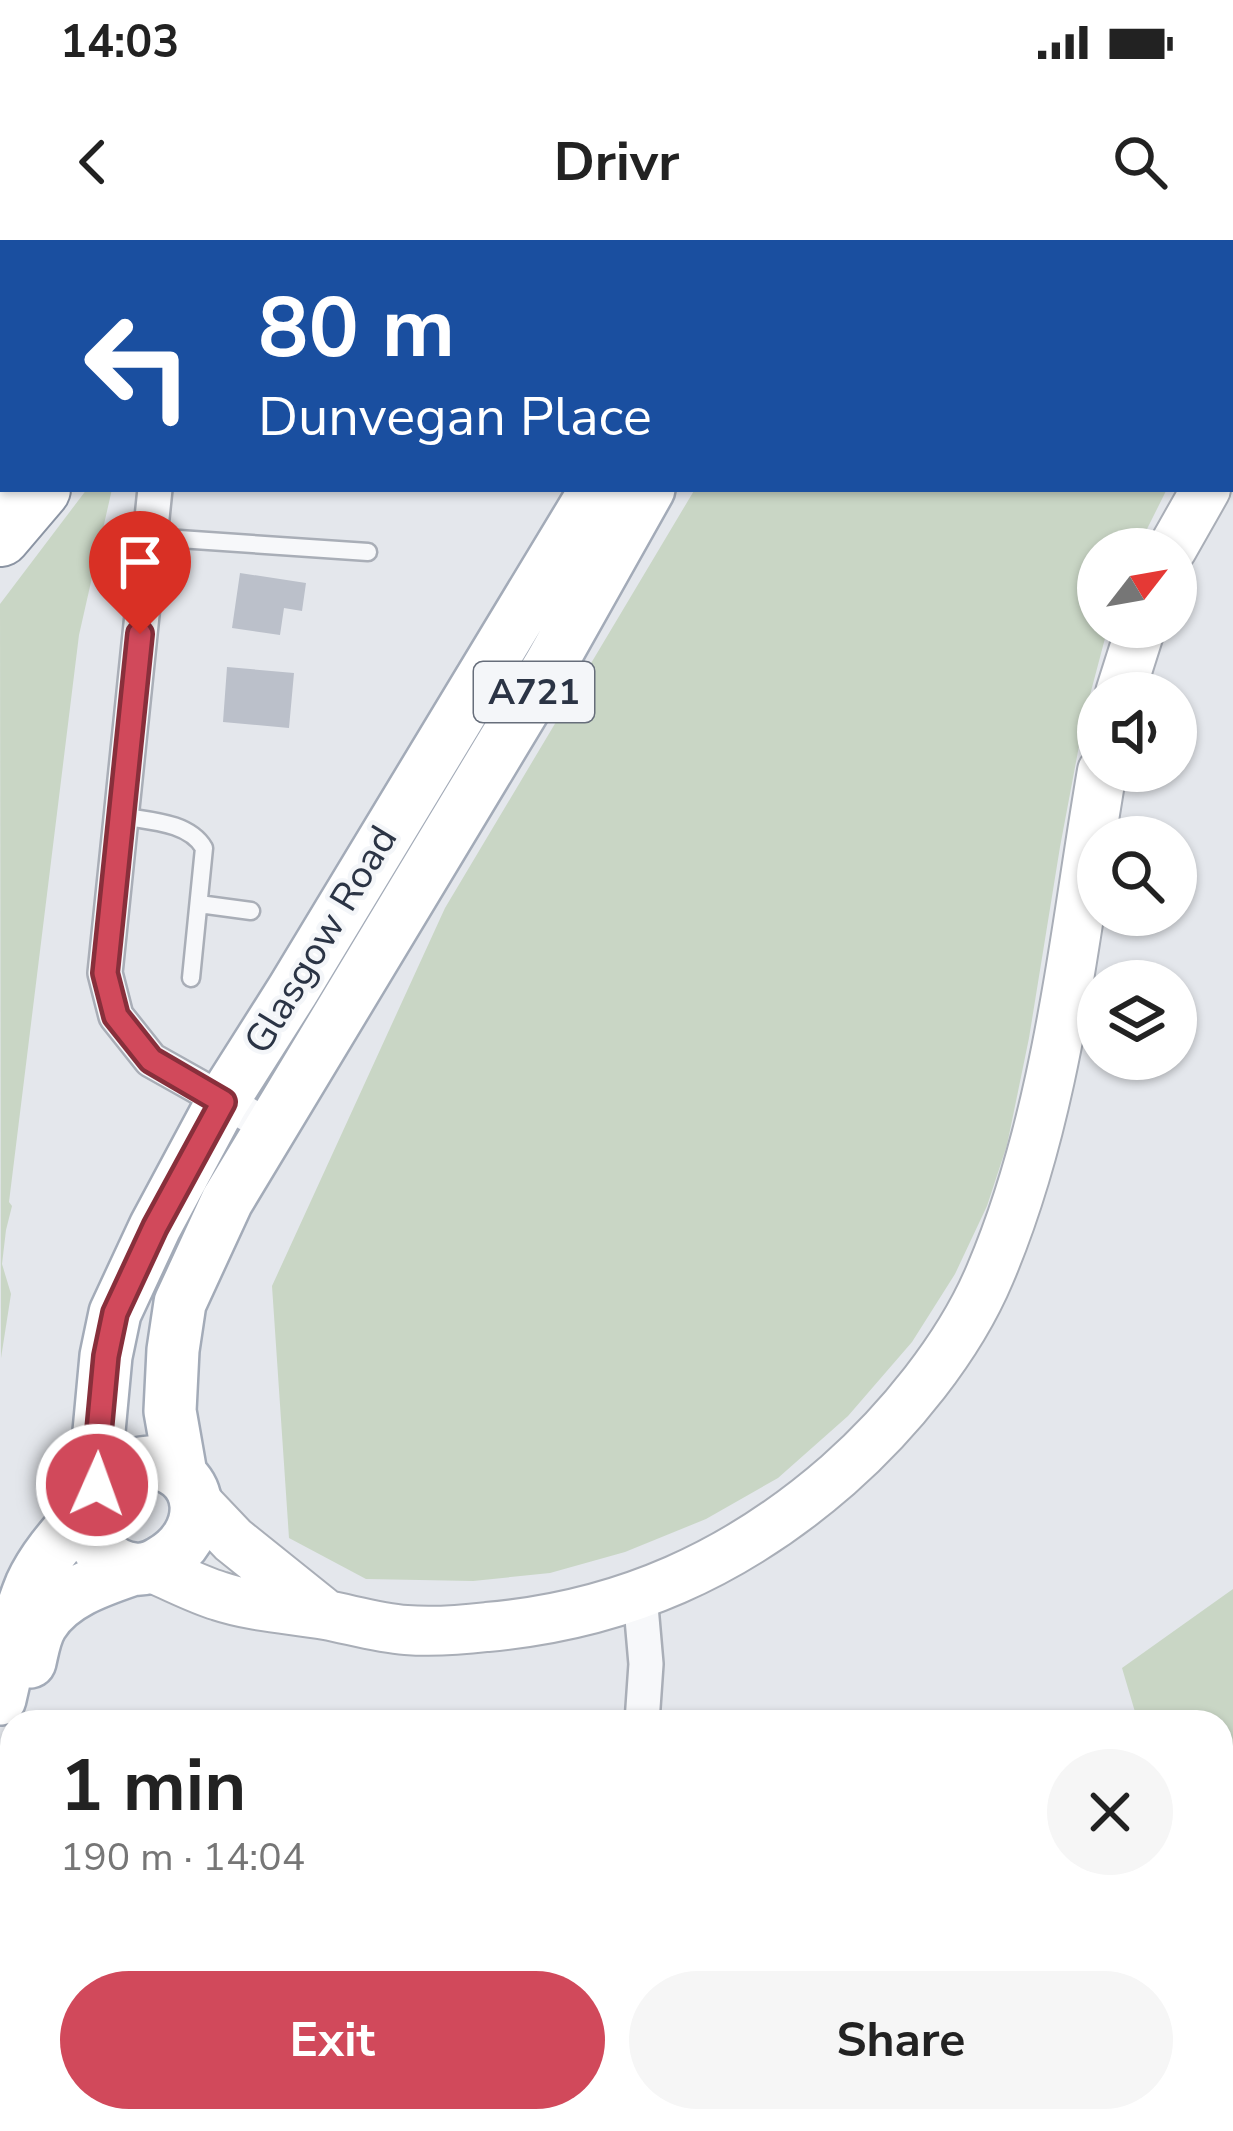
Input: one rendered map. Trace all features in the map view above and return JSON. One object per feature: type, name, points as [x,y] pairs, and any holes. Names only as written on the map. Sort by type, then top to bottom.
[{"type":"highway","points":[[0,536],[37,492]]},
{"type":"main road","name":"Glasgow Road","points":[[93,1496],[106,1356],[115,1313],[155,1227],[223,1102],[594,492]]},
{"type":"main road","name":"Glasgow Road","points":[[188,1487],[170,1411],[172,1350],[180,1303],[227,1202],[549,667],[647,492]]},
{"type":"main road","points":[[1184,528],[1204,492]]},
{"type":"main road","points":[[93,1496],[90,1530],[114,1562],[220,1597],[405,1630],[533,1623],[596,1609],[697,1571],[758,1537],[860,1456],[923,1385],[988,1280],[1028,1168],[1049,1087],[1098,792]]},
{"type":"main road","points":[[0,1699],[32,1583],[93,1496],[116,1469],[134,1463],[164,1464],[232,1540],[328,1616]]},
{"type":"main road","points":[[23,1710],[35,1639],[44,1621],[76,1593],[101,1580],[172,1556],[190,1538],[195,1523],[188,1487]]},
{"type":"street","points":[[155,492],[105,973],[116,1016],[151,1060],[272,1128]]},
{"type":"street","points":[[640,1595],[646,1664],[643,1710]]},
{"type":"lane","points":[[150,537],[368,552]]},
{"type":"lane","points":[[121,816],[175,827],[204,848],[191,977]]},
{"type":"lane","points":[[199,904],[251,911]]},
{"type":"green space","points":[[85,492],[111,492],[79,635],[2,1264],[11,1294],[1,1358],[0,604]]},
{"type":"green space","points":[[693,492],[1166,492],[1148,528],[1077,528],[1077,648],[1102,648],[1096,672],[1077,672],[1077,757],[1007,1145],[987,1206],[955,1274],[912,1342],[848,1416],[778,1478],[706,1519],[625,1552],[550,1573],[473,1581],[366,1579],[289,1538],[272,1286],[445,908]]},
{"type":"green space","points":[[1233,1589],[1233,1710],[1134,1710],[1122,1668]]},
{"type":"building","points":[[240,573],[306,583],[302,611],[284,608],[280,635],[232,628]]},
{"type":"building","points":[[227,667],[294,673],[289,728],[223,722]]},
{"type":"route","points":[[97,1485],[106,1356],[115,1313],[223,1102],[151,1060],[116,1016],[105,973],[140,634]]}]
